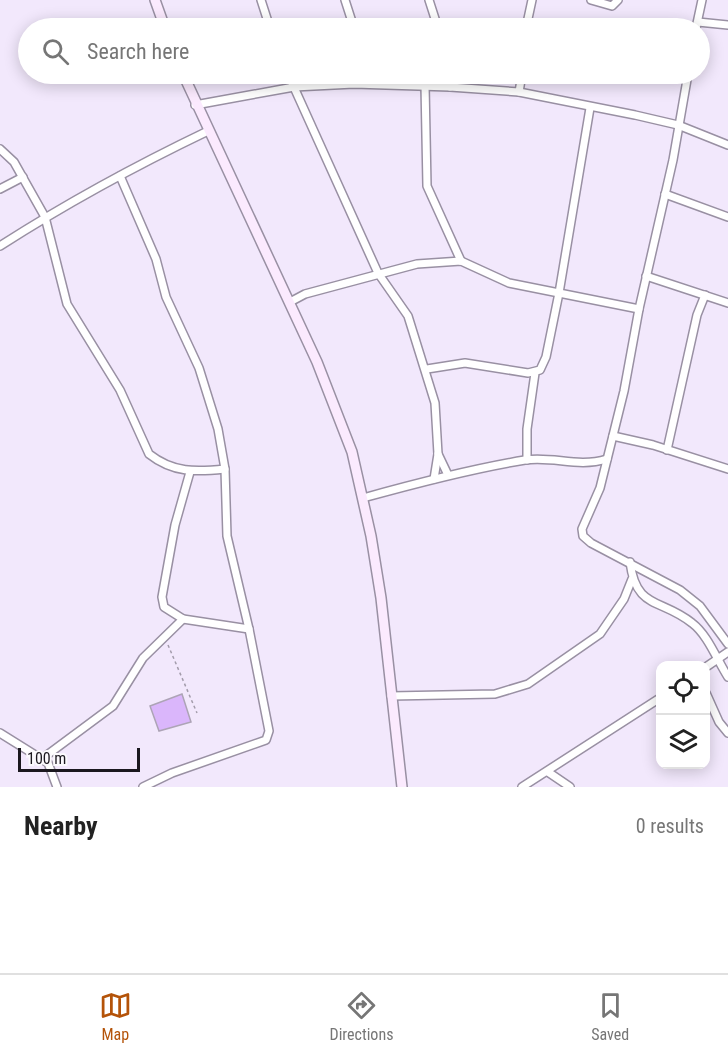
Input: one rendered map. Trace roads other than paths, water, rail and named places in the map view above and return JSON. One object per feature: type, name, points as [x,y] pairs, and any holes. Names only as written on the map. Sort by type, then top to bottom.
[{"type":"street","points":[[155,0],[161,18]]},
{"type":"street","points":[[261,0],[267,18]]},
{"type":"street","points":[[345,0],[351,18]]},
{"type":"street","points":[[429,0],[435,18]]},
{"type":"street","points":[[528,18],[532,0]]},
{"type":"street","points":[[591,0],[612,6],[618,0]]},
{"type":"street","points":[[698,18],[702,0]]},
{"type":"street","points":[[710,25],[728,26]]},
{"type":"street","points":[[187,84],[317,362],[352,452],[363,498],[381,598],[402,787]]},
{"type":"street","points":[[293,84],[378,273],[408,316],[427,369],[435,403],[438,454],[434,479]]},
{"type":"street","points":[[195,105],[294,87],[369,84],[425,85],[519,92],[678,125],[728,144]]},
{"type":"street","points":[[519,92],[520,84]]},
{"type":"street","points":[[686,84],[613,436],[604,474],[582,529],[583,536],[692,599],[728,644]]},
{"type":"street","points":[[425,85],[427,186],[461,261]]},
{"type":"street","points":[[427,369],[465,363],[535,373],[540,370],[546,357],[559,293],[590,108]]},
{"type":"street","points":[[0,246],[45,217],[208,131]]},
{"type":"street","points":[[0,149],[14,162],[45,217],[67,304],[120,390],[149,454],[158,461],[190,472],[225,470]]},
{"type":"street","points":[[120,176],[156,260],[166,297],[207,388],[225,470],[227,536],[249,629],[268,736],[266,740],[172,773],[143,787]]},
{"type":"street","points":[[0,189],[23,177]]},
{"type":"street","points":[[665,194],[728,217]]},
{"type":"street","points":[[290,302],[305,294],[378,273],[417,264],[461,261],[498,279],[639,309]]},
{"type":"street","points":[[646,276],[728,303]]},
{"type":"street","points":[[667,450],[697,315],[705,295]]},
{"type":"street","points":[[527,460],[527,429],[535,373]]},
{"type":"street","points":[[613,436],[728,469]]},
{"type":"street","points":[[438,454],[448,475]]},
{"type":"street","points":[[363,498],[448,475],[527,460],[589,464],[607,459]]},
{"type":"street","points":[[589,464],[604,474]]},
{"type":"street","points":[[190,472],[175,525],[162,597],[164,607],[183,620],[249,629]]},
{"type":"street","points":[[630,562],[632,579],[639,594],[693,624],[728,677]]},
{"type":"street","points":[[391,696],[495,694],[513,690],[545,674],[600,634],[624,599],[632,579]]},
{"type":"street","points":[[624,599],[639,594]]},
{"type":"street","points":[[43,758],[113,706],[143,658],[183,620]]},
{"type":"street","points":[[710,664],[728,652]]},
{"type":"street","points":[[522,787],[656,701]]},
{"type":"street","points":[[710,703],[719,722],[728,733]]},
{"type":"street","points":[[0,733],[43,758],[53,770],[57,787]]},
{"type":"street","points":[[548,772],[570,787]]}]
